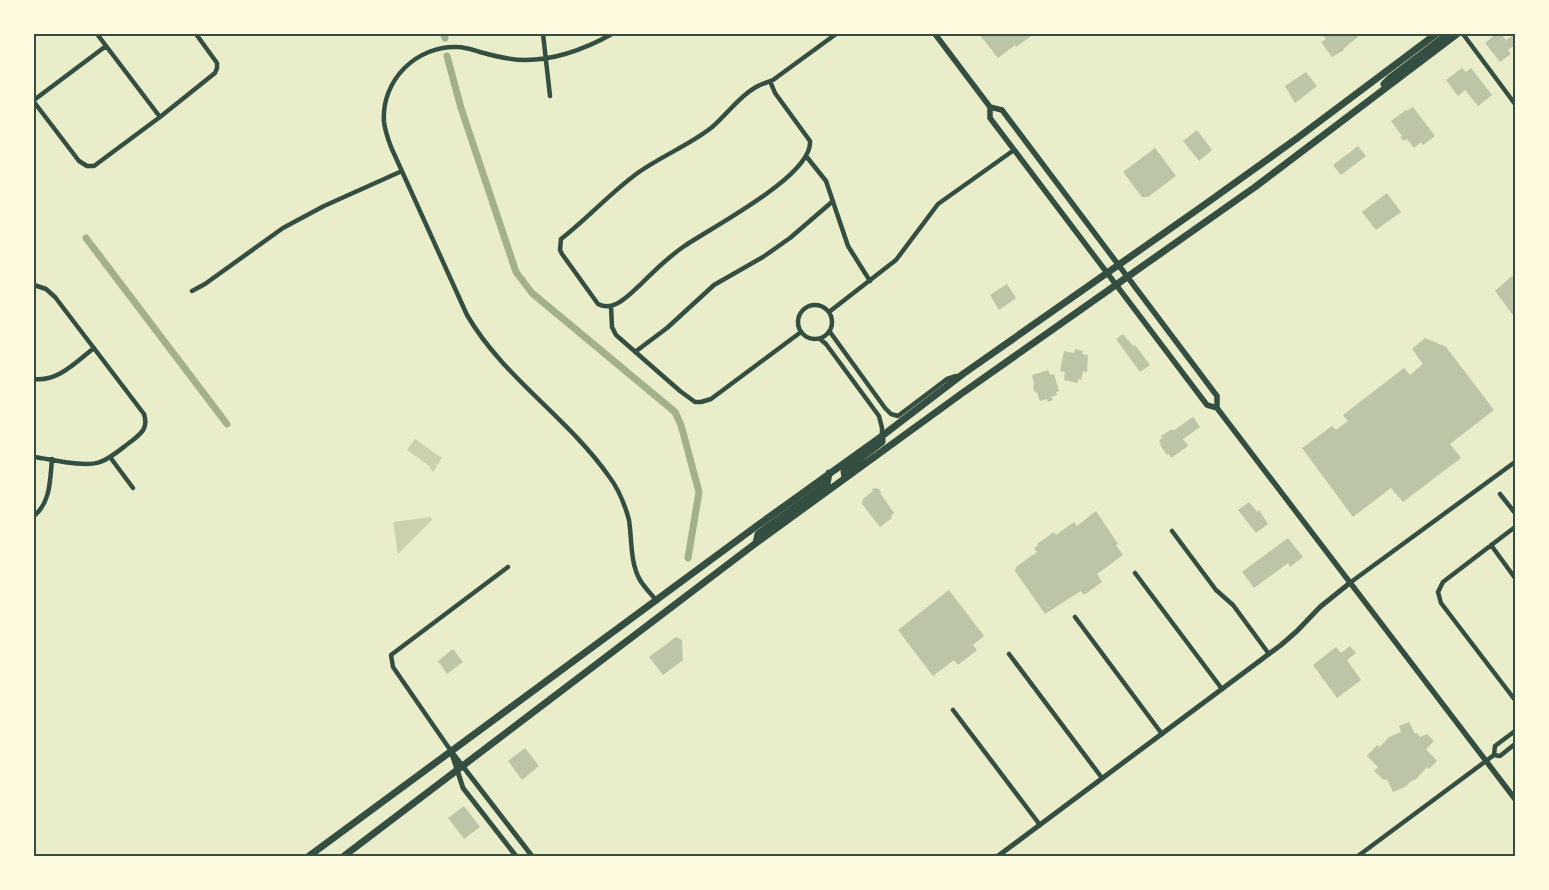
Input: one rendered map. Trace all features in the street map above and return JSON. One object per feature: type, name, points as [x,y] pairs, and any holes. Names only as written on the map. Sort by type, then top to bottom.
[{"type":"highway","points":[[309,856],[882,436],[963,374],[1296,139],[1436,34]]},
{"type":"highway","points":[[1376,94],[1390,78],[1448,34]]},
{"type":"highway","points":[[344,856],[756,543],[961,394],[1116,286],[1304,150],[1457,34]]},
{"type":"highway","points":[[846,478],[844,470],[882,442],[882,436]]},
{"type":"highway","points":[[756,543],[758,534],[826,484],[829,473]]},
{"type":"main road","points":[[935,34],[990,107],[990,118],[1106,273],[1207,405],[1217,408],[1515,799]]},
{"type":"main road","points":[[990,107],[1002,110],[1119,264],[1217,396],[1217,408]]},
{"type":"street","points":[[97,34],[160,117]]},
{"type":"street","points":[[106,46],[34,101],[79,161],[87,166],[98,164],[211,77],[217,68],[214,58],[196,34]]},
{"type":"street","points":[[543,34],[550,96]]},
{"type":"street","points":[[612,34],[590,46],[545,59],[523,60],[459,46],[429,51],[410,62],[401,70],[388,93],[384,110],[384,122],[391,148],[477,333],[492,352],[586,447],[610,476],[621,497],[628,519],[639,580],[657,601]]},
{"type":"street","points":[[770,81],[775,92],[810,141],[810,150],[806,156],[784,180],[760,199],[683,247],[623,300],[611,306],[598,304],[562,254],[561,239],[611,194],[638,173],[710,129],[756,86],[770,81],[836,34]]},
{"type":"street","points":[[1463,34],[1515,104]]},
{"type":"street","points":[[829,312],[896,260],[938,204],[1014,150]]},
{"type":"street","points":[[806,156],[826,181],[848,246],[870,281]]},
{"type":"street","points":[[192,292],[283,228],[324,206],[402,171]]},
{"type":"street","points":[[635,352],[667,328],[714,285],[763,257],[790,238],[833,202]]},
{"type":"street","points":[[34,285],[46,289],[55,297],[144,414],[147,423],[143,432],[99,463],[86,464],[34,457]]},
{"type":"street","points":[[820,339],[830,332],[832,316],[822,306],[817,304],[806,307],[798,317],[798,324],[802,332],[810,338],[820,339],[826,344],[879,416],[882,436]]},
{"type":"street","points":[[611,306],[612,327],[616,334],[695,402],[711,399],[802,332]]},
{"type":"street","points":[[830,332],[891,414],[898,416],[947,379],[963,374]]},
{"type":"street","points":[[34,379],[51,378],[60,374],[94,348]]},
{"type":"street","points":[[110,457],[133,488]]},
{"type":"street","points":[[34,516],[44,505],[52,459]]},
{"type":"street","points":[[998,856],[1269,654],[1297,631],[1320,607],[1351,582],[1422,532],[1515,462]]},
{"type":"street","points":[[1500,494],[1515,513]]},
{"type":"street","points":[[1515,527],[1443,582],[1438,592],[1441,602],[1515,700]]},
{"type":"street","points":[[1172,531],[1216,590],[1233,605],[1269,654]]},
{"type":"street","points":[[1491,546],[1515,578]]},
{"type":"street","points":[[508,567],[391,655],[393,667],[451,751],[460,769],[532,856]]},
{"type":"street","points":[[1135,573],[1222,689]]},
{"type":"street","points":[[1075,618],[1162,734]]},
{"type":"street","points":[[1009,654],[1102,778]]},
{"type":"street","points":[[953,710],[1040,825]]},
{"type":"street","points":[[1494,755],[1495,746],[1515,731]]},
{"type":"street","points":[[1358,856],[1494,755],[1500,756],[1515,744]]},
{"type":"street","points":[[460,769],[463,788],[516,856]]},
{"type":"green space","points":[[415,439],[442,458],[433,472],[428,465],[407,450]]},
{"type":"green space","points":[[431,517],[432,520],[398,554],[393,522]]},
{"type":"building","points":[[979,34],[1034,34],[998,58]]},
{"type":"building","points":[[1322,34],[1356,34],[1358,37],[1344,50],[1332,57],[1321,42],[1326,39]]},
{"type":"building","points":[[1496,34],[1498,36],[1501,34],[1506,40],[1515,34],[1515,45],[1508,50],[1511,54],[1500,62],[1485,43]]},
{"type":"building","points":[[1462,68],[1466,72],[1471,68],[1492,95],[1478,106],[1465,90],[1458,96],[1446,80]]},
{"type":"building","points":[[1306,72],[1317,86],[1295,103],[1285,86]]},
{"type":"building","points":[[1413,107],[1435,136],[1423,145],[1421,142],[1414,148],[1407,139],[1404,141],[1400,137],[1402,136],[1391,121]]},
{"type":"building","points":[[1197,130],[1212,150],[1199,161],[1183,141]]},
{"type":"building","points":[[1358,146],[1366,156],[1341,175],[1333,165]]},
{"type":"building","points":[[1155,148],[1176,176],[1148,197],[1142,197],[1123,172]]},
{"type":"building","points":[[1387,193],[1401,212],[1376,230],[1362,212]]},
{"type":"building","points":[[1512,276],[1515,280],[1515,318],[1495,291]]},
{"type":"building","points":[[1007,284],[1016,298],[999,310],[990,295]]},
{"type":"building","points":[[1123,334],[1133,346],[1135,345],[1150,365],[1140,372],[1116,339]]},
{"type":"building","points":[[1425,338],[1446,347],[1494,410],[1450,444],[1461,458],[1403,502],[1391,488],[1353,517],[1302,448],[1332,426],[1336,430],[1348,421],[1343,415],[1404,368],[1410,375],[1423,364],[1412,349]]},
{"type":"building","points":[[1075,349],[1083,351],[1082,354],[1088,355],[1087,372],[1083,371],[1081,380],[1078,379],[1078,383],[1064,380],[1065,372],[1060,371],[1064,351],[1074,353]]},
{"type":"building","points":[[1048,370],[1050,375],[1054,374],[1059,391],[1056,392],[1057,395],[1051,397],[1053,400],[1048,402],[1047,399],[1040,401],[1037,393],[1033,390],[1032,375]]},
{"type":"building","points":[[1193,417],[1200,427],[1183,439],[1188,446],[1171,458],[1160,445],[1161,436],[1172,429],[1173,431]]},
{"type":"building","points":[[874,488],[879,489],[894,513],[891,516],[892,518],[880,527],[862,504],[863,499]]},
{"type":"building","points":[[1249,502],[1257,512],[1259,510],[1268,524],[1256,533],[1238,510]]},
{"type":"building","points":[[1096,511],[1123,555],[1097,574],[1102,582],[1084,595],[1081,591],[1045,614],[1015,571],[1016,567],[1037,552],[1034,548],[1038,546],[1037,544],[1054,532],[1056,535],[1074,522],[1077,526]]},
{"type":"building","points":[[1288,538],[1303,557],[1290,567],[1288,563],[1254,588],[1242,572]]},
{"type":"building","points":[[949,590],[984,636],[973,645],[977,650],[958,665],[954,660],[933,676],[898,630]]},
{"type":"building","points":[[676,637],[682,640],[683,660],[663,675],[649,657]]},
{"type":"building","points":[[1350,646],[1356,653],[1347,660],[1361,680],[1337,698],[1313,665],[1336,647],[1341,653]]},
{"type":"building","points":[[453,649],[463,662],[447,674],[438,661]]},
{"type":"building","points":[[1409,722],[1415,734],[1417,733],[1420,737],[1427,734],[1434,741],[1426,749],[1437,761],[1429,769],[1427,767],[1405,787],[1393,792],[1387,779],[1384,780],[1374,771],[1378,767],[1367,756],[1377,745],[1380,747],[1389,737],[1401,732],[1399,726]]},
{"type":"building","points":[[525,748],[539,766],[522,780],[508,761]]},
{"type":"building","points":[[464,806],[480,827],[464,839],[448,818]]},
{"type":"waterway","points":[[444,34],[445,38]]},
{"type":"waterway","points":[[447,56],[461,108],[516,272],[532,293],[675,412],[681,425],[699,492],[688,558]]},
{"type":"waterway","points":[[86,238],[227,424]]}]
